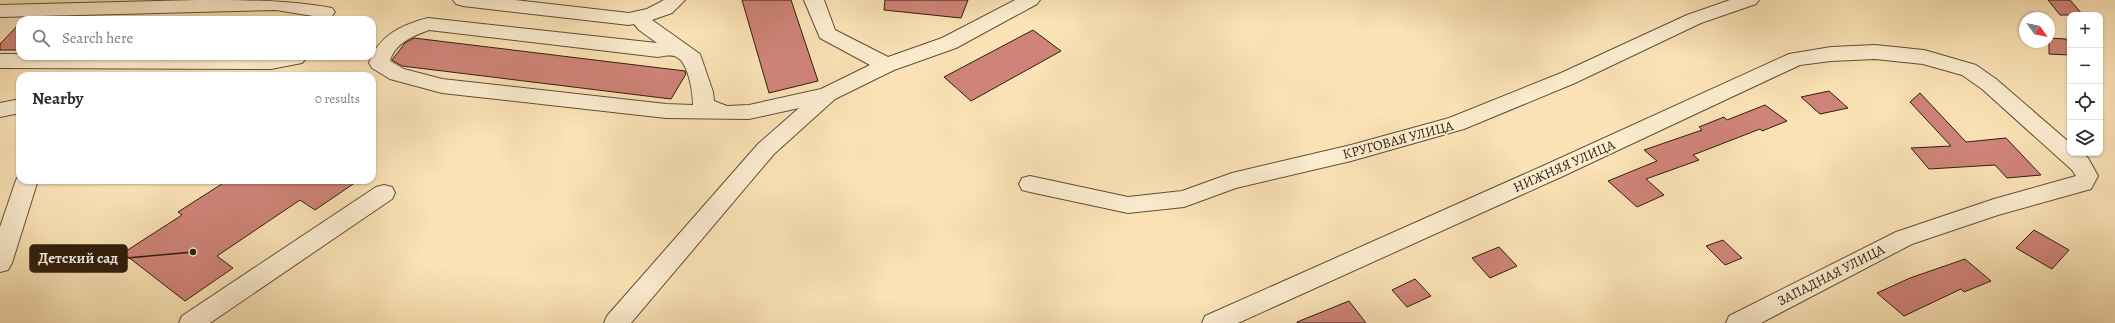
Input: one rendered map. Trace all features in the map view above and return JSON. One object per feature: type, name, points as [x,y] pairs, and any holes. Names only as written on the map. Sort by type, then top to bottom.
[{"type":"street","points":[[463,0],[629,20],[653,14],[670,6],[675,0]]},
{"type":"street","points":[[800,0],[827,34],[887,65]]},
{"type":"street","points":[[814,0],[827,34]]},
{"type":"street","points":[[678,49],[658,50],[428,24],[412,29],[393,40],[381,54],[379,63],[397,74],[442,86],[666,111],[725,113],[750,112],[828,94],[887,65],[949,43],[1030,0]]},
{"type":"street","name":"КРУГОВАЯ УЛИЦА","points":[[1030,184],[1128,205],[1184,199],[1232,181],[1351,153],[1456,124],[1568,78],[1694,19],[1749,0]]},
{"type":"street","points":[[0,11],[276,4],[324,11]]},
{"type":"street","points":[[639,17],[646,26],[693,60],[703,92],[704,105],[725,113]]},
{"type":"street","name":"НИЖНЯЯ УЛИЦА","points":[[1214,323],[1401,238],[1553,172],[1796,59],[1831,54],[1875,52],[1924,57],[1969,70],[1989,84],[2080,164],[2087,176],[2083,183],[1994,208],[1904,238]]},
{"type":"street","points":[[0,61],[271,62],[283,60]]},
{"type":"street","points":[[139,72],[169,62]]},
{"type":"street","points":[[616,323],[766,149],[828,94]]},
{"type":"street","points":[[0,110],[16,107]]},
{"type":"street","points":[[0,263],[26,184]]},
{"type":"street","points":[[191,323],[384,193]]},
{"type":"street","name":"ЗАПАДНАЯ УЛИЦА","points":[[1738,323],[1904,238]]},
{"type":"building","points":[[742,0],[791,0],[818,81],[769,93]]},
{"type":"building","points":[[885,0],[968,0],[961,18],[884,10]]},
{"type":"building","points":[[2048,0],[2070,0],[2080,12],[2067,12],[2067,15],[2060,15]]},
{"type":"building","points":[[16,27],[16,50],[0,50],[0,44]]},
{"type":"building","points":[[1033,30],[1061,51],[971,101],[944,77]]},
{"type":"building","points":[[414,38],[685,71],[686,74],[671,99],[402,66],[392,60],[405,43]]},
{"type":"building","points":[[2055,38],[2066,39],[2067,55],[2049,54],[2049,48],[2055,48]]},
{"type":"building","points":[[1829,91],[1848,108],[1820,114],[1801,97]]},
{"type":"building","points":[[1920,93],[1966,142],[2006,138],[2041,175],[2007,178],[1995,165],[1929,169],[1911,148],[1951,146],[1910,102]]},
{"type":"building","points":[[1765,105],[1787,121],[1762,131],[1760,129],[1693,155],[1699,160],[1646,179],[1664,195],[1637,207],[1608,181],[1657,161],[1644,150],[1702,130],[1699,127],[1724,117],[1727,120]]},
{"type":"building","points":[[222,184],[353,184],[315,210],[300,200],[217,256],[233,268],[185,301],[123,253],[182,215],[178,212]]},
{"type":"building","points":[[2034,230],[2069,250],[2052,269],[2016,248]]},
{"type":"building","points":[[1723,240],[1742,258],[1725,265],[1706,246]]},
{"type":"building","points":[[1499,247],[1517,266],[1490,278],[1472,258]]},
{"type":"building","points":[[1965,259],[1991,281],[1964,292],[1961,289],[1904,316],[1877,293],[1910,278]]},
{"type":"building","points":[[1415,279],[1431,296],[1407,307],[1392,290]]},
{"type":"building","points":[[1349,301],[1366,323],[1297,323],[1297,322]]},
{"type":"place","name":"Детский сад","points":[[193,252]]}]
